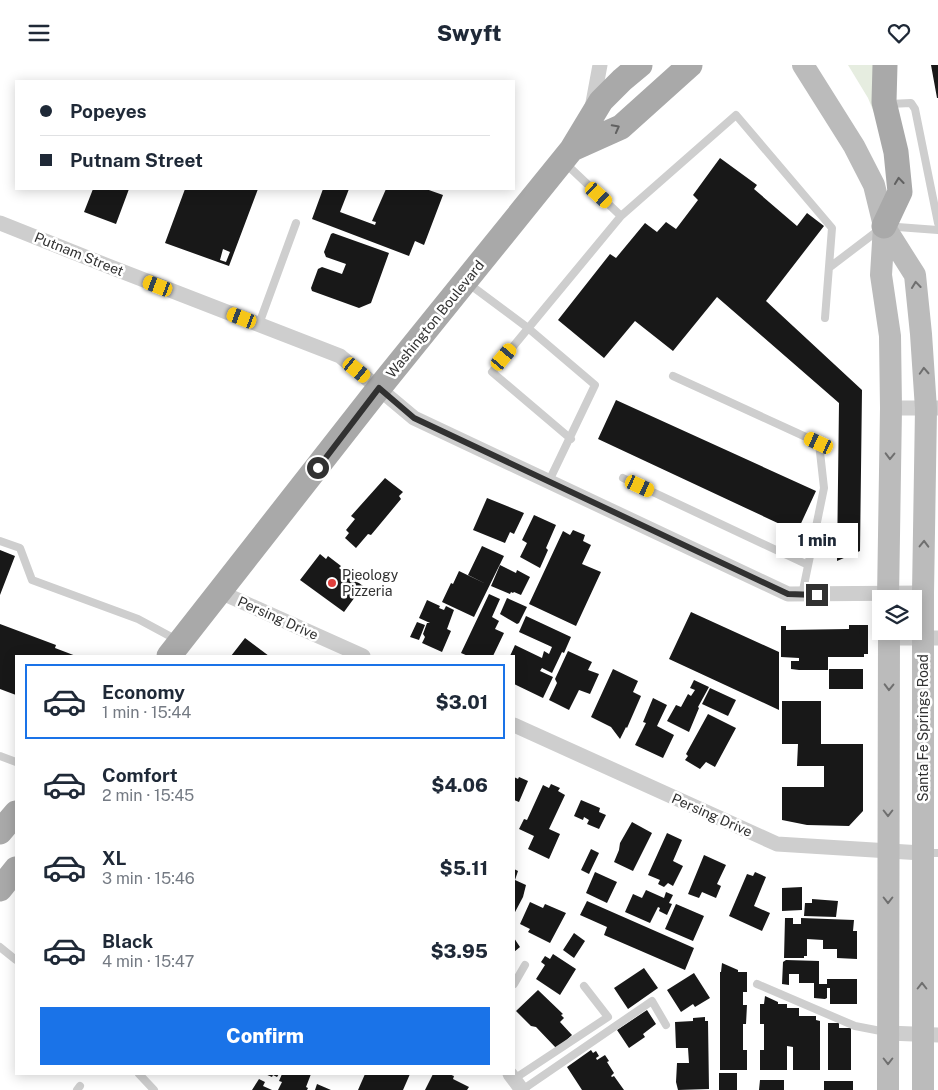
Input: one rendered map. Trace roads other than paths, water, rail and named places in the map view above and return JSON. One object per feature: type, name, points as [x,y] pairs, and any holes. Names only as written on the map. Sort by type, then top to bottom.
[{"type":"main road","name":"Washington Boulevard","points":[[567,154],[621,127],[690,65]]},
{"type":"main road","name":"Santa Fe Springs Road","points":[[803,65],[854,146],[874,185],[884,226],[880,275],[890,335],[891,408],[887,590]]},
{"type":"main road","points":[[884,226],[900,192],[896,152],[885,105],[885,65]]},
{"type":"main road","name":"Washington Boulevard","points":[[175,649],[379,388],[567,154],[601,101],[631,70]]},
{"type":"main road","name":"Santa Fe Springs Road","points":[[884,226],[915,275],[932,409],[923,593],[931,638],[930,1035],[923,1090]]},
{"type":"main road","points":[[888,1090],[890,640]]},
{"type":"main road","points":[[0,832],[15,814]]},
{"type":"main road","points":[[0,889],[15,870]]},
{"type":"street","points":[[589,121],[600,65]]},
{"type":"street","name":"Putnam Street","points":[[1,227],[340,356],[414,418],[788,594],[872,596]]},
{"type":"street","points":[[891,408],[932,409]]},
{"type":"street","name":"Persing Drive","points":[[220,592],[361,655]]},
{"type":"street","name":"Persing Drive","points":[[515,725],[777,845],[930,853]]},
{"type":"street","points":[[888,1033],[930,1035]]},
{"type":"lane","points":[[885,105],[911,103],[915,109],[938,223]]},
{"type":"lane","points":[[571,439],[492,371],[621,216],[736,115],[832,228],[825,318]]},
{"type":"lane","points":[[567,154],[621,216]]},
{"type":"lane","points":[[259,325],[296,223]]},
{"type":"lane","points":[[830,267],[884,226],[938,230]]},
{"type":"lane","points":[[465,281],[528,328],[595,385],[550,481]]},
{"type":"lane","points":[[673,376],[819,443],[824,488],[802,595]]},
{"type":"lane","points":[[623,478],[808,565]]},
{"type":"lane","points":[[0,541],[20,548],[32,580],[138,619],[175,649]]},
{"type":"lane","points":[[0,756],[15,762]]},
{"type":"lane","points":[[0,947],[15,959]]},
{"type":"lane","points":[[515,982],[524,965]]},
{"type":"lane","points":[[757,984],[854,1026],[888,1033]]},
{"type":"lane","points":[[517,1083],[608,1017],[584,987]]},
{"type":"lane","points":[[517,1083],[652,1001],[666,1025]]},
{"type":"lane","points":[[140,1075],[154,1090]]},
{"type":"place","name":"Pieology Pizzeria","points":[[332,583]]}]
